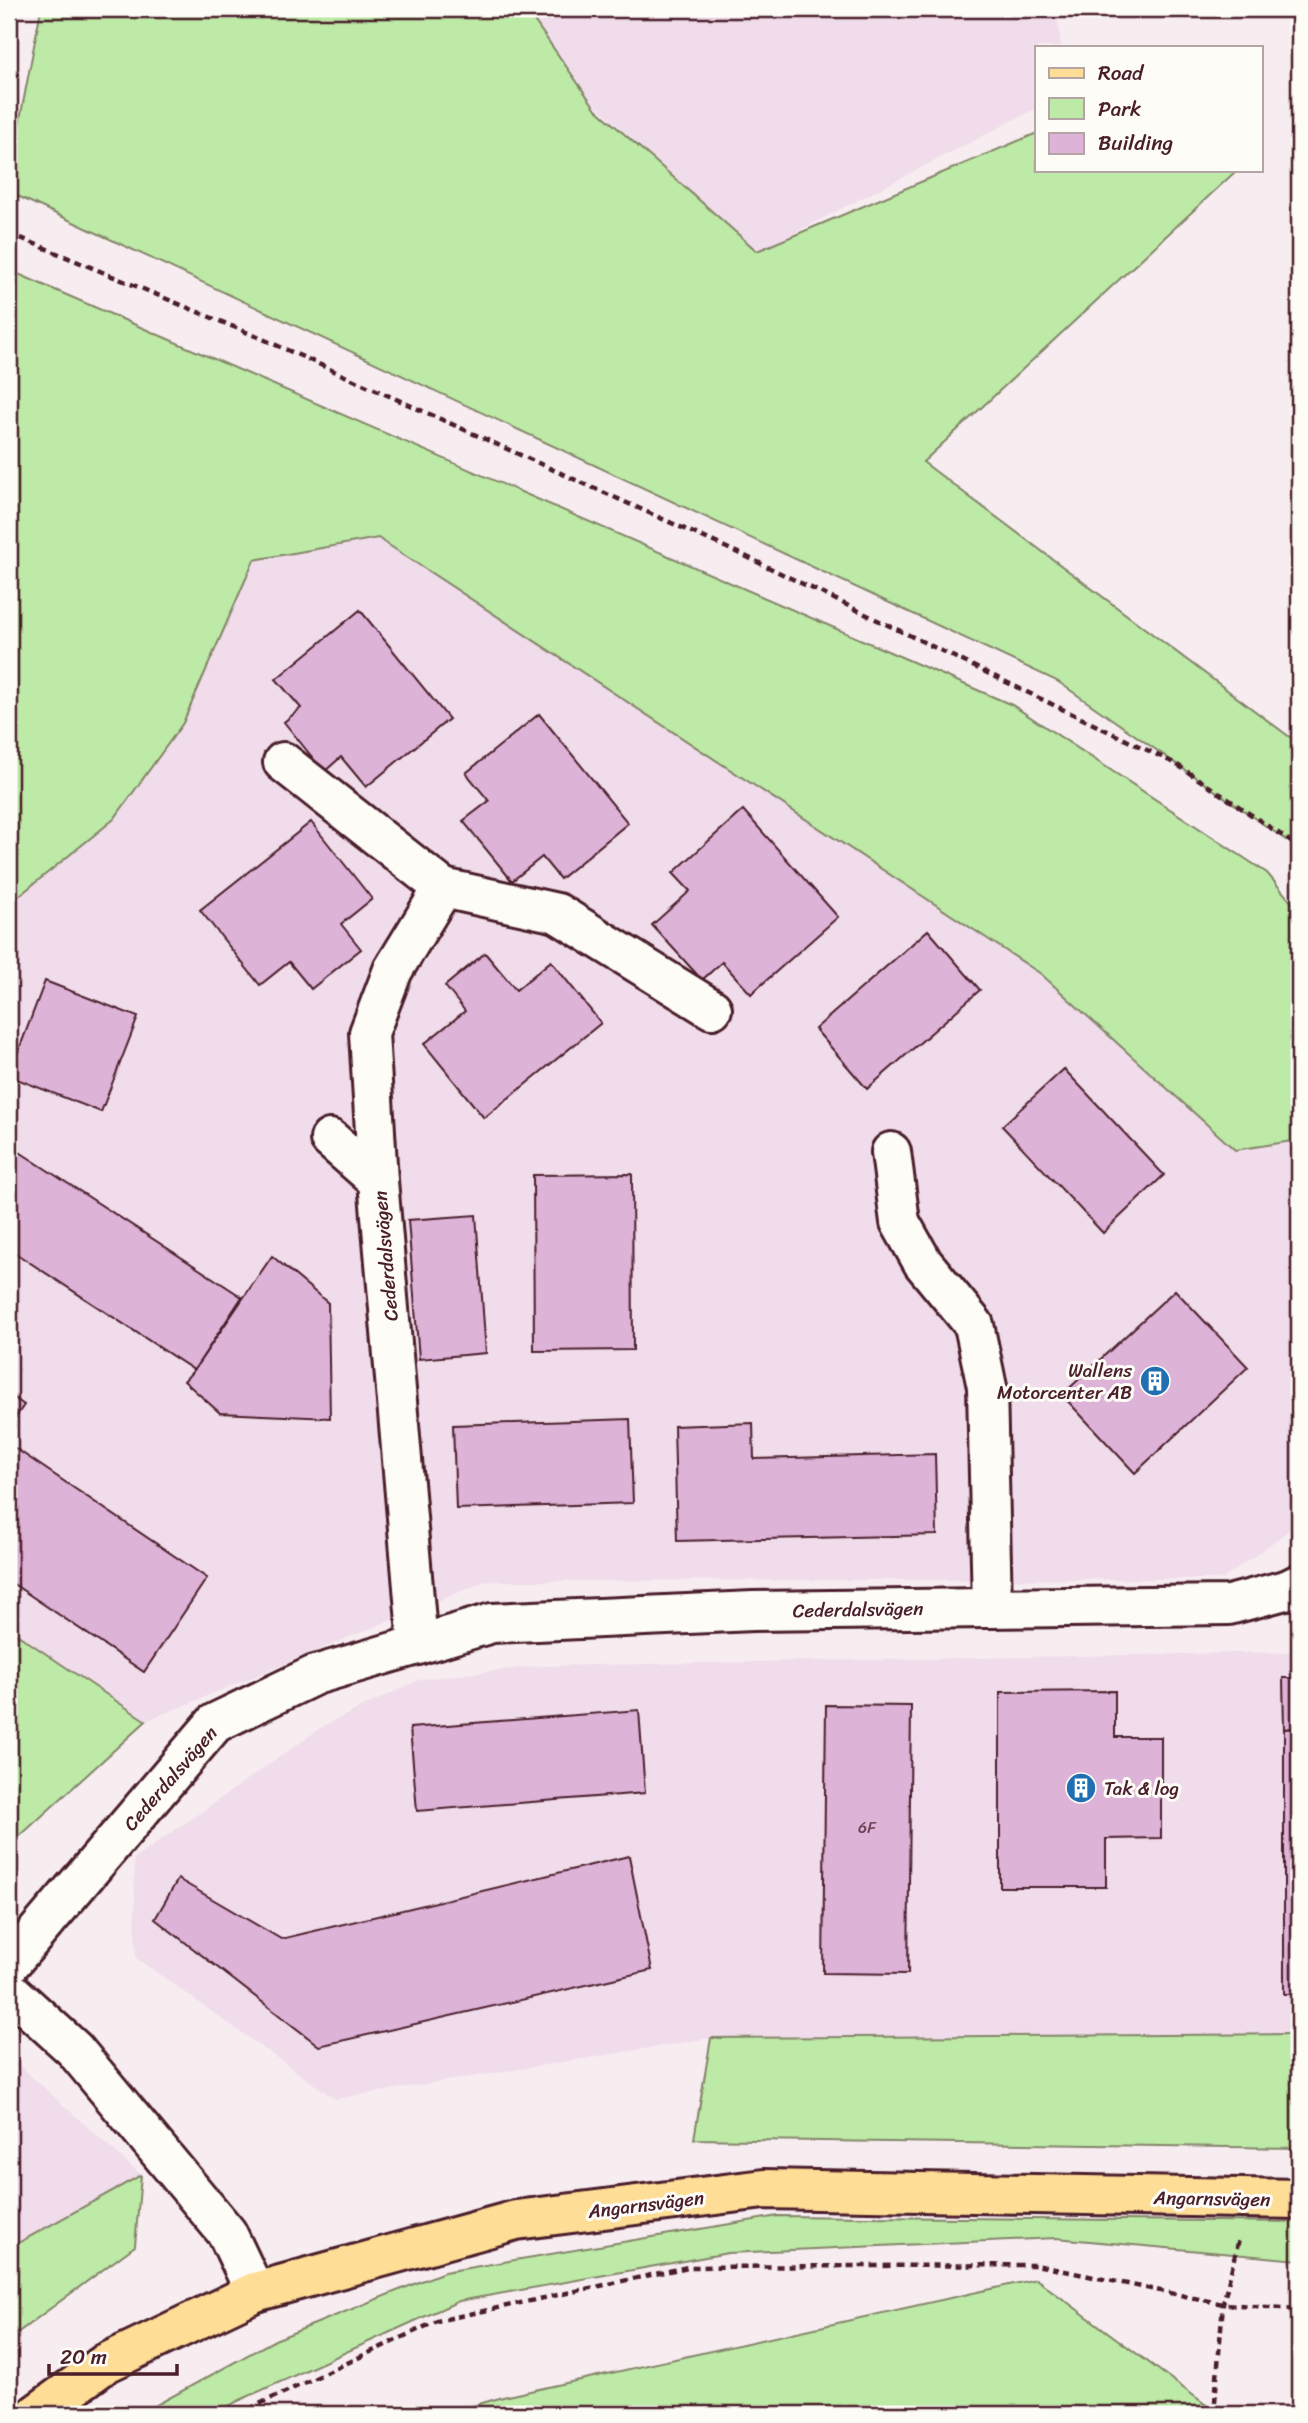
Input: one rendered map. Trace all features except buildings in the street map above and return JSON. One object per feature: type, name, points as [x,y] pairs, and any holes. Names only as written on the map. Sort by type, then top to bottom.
[{"type":"main road","name":"Angarnsvägen","points":[[36,2414],[106,2362],[255,2292],[516,2220],[764,2189],[1299,2199]]},
{"type":"street","points":[[283,762],[443,888],[557,913],[712,1009]]},
{"type":"street","points":[[378,1181],[369,1033],[393,970],[443,888]]},
{"type":"street","name":"Cederdalsvägen","points":[[330,1139],[378,1181],[418,1645]]},
{"type":"street","points":[[891,1152],[900,1222],[923,1263],[974,1325],[987,1387],[992,1608]]},
{"type":"street","name":"Cederdalsvägen","points":[[9,1965],[215,1723],[316,1675],[492,1623],[753,1611],[1229,1605],[1299,1584]]},
{"type":"street","points":[[9,1990],[74,2049],[227,2233],[255,2292]]},
{"type":"path","points":[[9,233],[277,346],[771,568],[1176,764],[1299,849]]},
{"type":"path","points":[[1214,2414],[1223,2304],[1249,2198]]},
{"type":"path","points":[[238,2414],[437,2321],[688,2267],[1036,2265],[1223,2304],[1299,2309]]},
{"type":"shaded area","points":[[526,9],[1057,9],[1061,46],[1035,46],[1035,109],[757,252],[590,100]]},
{"type":"shaded area","points":[[378,538],[1041,974],[1235,1150],[1299,1140],[1299,1523],[1223,1579],[486,1581],[146,1721],[9,1629],[9,904],[114,819],[183,723],[254,560]]},
{"type":"shaded area","points":[[1299,1652],[1299,2034],[711,2038],[335,2099],[136,1958],[134,1859],[325,1725],[421,1679],[539,1666]]},
{"type":"shaded area","points":[[9,2056],[141,2175],[9,2248]]},
{"type":"green space","points":[[41,9],[526,9],[596,109],[757,251],[1035,134],[1035,172],[1235,172],[923,462],[1299,744],[1299,849],[1057,681],[9,192],[9,177]]},
{"type":"green space","points":[[9,270],[1012,705],[1267,873],[1299,911],[1299,1140],[1235,1150],[1041,974],[378,538],[254,560],[183,723],[114,819],[9,904]]},
{"type":"green space","points":[[9,1629],[146,1721],[9,1846]]},
{"type":"green space","points":[[1299,2034],[1299,2148],[694,2139],[711,2038]]},
{"type":"green space","points":[[141,2175],[135,2246],[9,2339],[9,2248]]},
{"type":"green space","points":[[778,2216],[1299,2222],[1299,2260],[1056,2238],[728,2253],[459,2301],[238,2401],[215,2414],[140,2414],[275,2340],[444,2272]]},
{"type":"green space","points":[[1036,2279],[1213,2410],[1237,2414],[444,2414],[503,2397]]},
{"type":"place","name":"Wallens Motorcenter AB","points":[[1155,1381]]},
{"type":"place","name":"Tak & log","points":[[1081,1788]]}]
